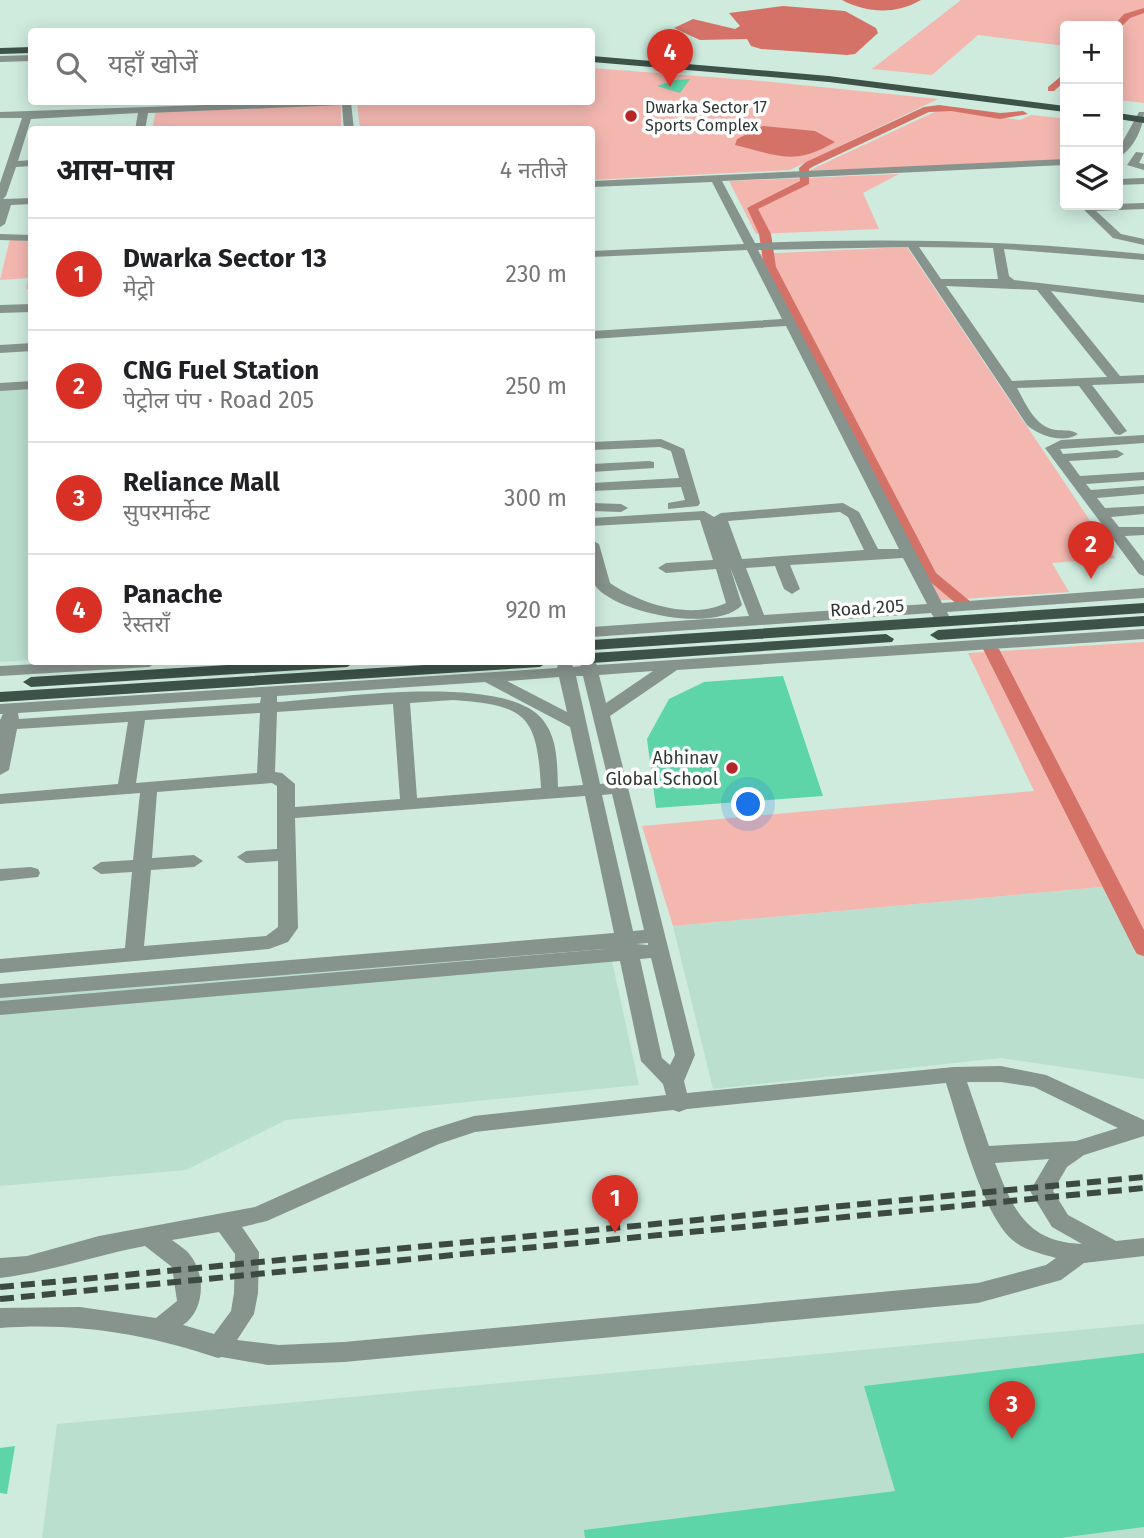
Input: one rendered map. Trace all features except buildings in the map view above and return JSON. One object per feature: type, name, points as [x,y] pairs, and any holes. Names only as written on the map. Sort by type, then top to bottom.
[{"type":"main road","points":[[0,49],[28,48]]},
{"type":"main road","points":[[595,57],[758,66],[1060,102]]},
{"type":"main road","points":[[595,57],[816,77],[1060,107]]},
{"type":"main road","points":[[1123,111],[1142,117]]},
{"type":"main road","points":[[1123,116],[1142,117]]},
{"type":"main road","name":"Road 205","points":[[595,645],[1144,608]]},
{"type":"main road","name":"Road 205","points":[[595,664],[1144,621]]},
{"type":"main road","points":[[0,685],[87,669],[236,665]]},
{"type":"main road","points":[[6,710],[507,665]]},
{"type":"street","points":[[0,59],[28,58]]},
{"type":"street","points":[[0,116],[32,115],[69,107],[145,110],[246,105]]},
{"type":"street","points":[[346,105],[349,126]]},
{"type":"street","points":[[141,126],[145,110]]},
{"type":"street","points":[[0,224],[2,199],[11,164],[27,117],[32,115]]},
{"type":"street","points":[[1123,151],[1142,117]]},
{"type":"street","points":[[1131,133],[1144,134]]},
{"type":"street","points":[[20,137],[28,137]]},
{"type":"street","points":[[1143,152],[1127,167],[1144,167]]},
{"type":"street","points":[[595,184],[1060,162]]},
{"type":"street","points":[[11,164],[28,163]]},
{"type":"street","points":[[716,179],[752,243],[944,622]]},
{"type":"street","points":[[1123,182],[1144,181]]},
{"type":"street","points":[[2,199],[28,196]]},
{"type":"street","points":[[2,199],[28,205]]},
{"type":"street","points":[[1123,208],[1144,206]]},
{"type":"street","points":[[1088,210],[1144,216]]},
{"type":"street","points":[[1088,210],[1117,236],[1144,242]]},
{"type":"street","points":[[0,237],[28,238]]},
{"type":"street","points":[[595,247],[1002,238],[1144,251]]},
{"type":"street","points":[[784,242],[998,244],[1144,257]]},
{"type":"street","points":[[910,242],[1041,433],[1055,435],[1144,430]]},
{"type":"street","points":[[595,254],[752,243]]},
{"type":"street","points":[[998,244],[1003,278],[1011,282]]},
{"type":"street","points":[[937,282],[1011,282],[1144,299]]},
{"type":"street","points":[[1041,287],[1116,380]]},
{"type":"street","points":[[0,309],[28,308]]},
{"type":"street","points":[[595,335],[790,322]]},
{"type":"street","points":[[0,349],[28,347]]},
{"type":"street","points":[[1009,385],[1144,379]]},
{"type":"street","points":[[1083,382],[1120,431]]},
{"type":"street","points":[[0,387],[28,385]]},
{"type":"street","points":[[1144,439],[1055,445],[1052,448],[1114,533],[1137,554],[1144,571]]},
{"type":"street","points":[[595,446],[666,443],[677,449],[693,501],[691,505],[595,507]]},
{"type":"street","points":[[642,444],[654,484]]},
{"type":"street","points":[[1058,457],[1117,454]]},
{"type":"street","points":[[595,468],[649,465]]},
{"type":"street","points":[[1075,480],[1144,476]]},
{"type":"street","points":[[595,487],[687,482]]},
{"type":"street","points":[[1086,495],[1144,490]]},
{"type":"street","points":[[595,555],[603,584],[667,614],[730,608],[734,603],[721,516],[843,508],[854,514],[873,555]]},
{"type":"street","points":[[1100,513],[1144,510]]},
{"type":"street","points":[[595,522],[704,515],[709,520],[758,620]]},
{"type":"street","points":[[1114,533],[1144,531]]},
{"type":"street","points":[[666,568],[908,553]]},
{"type":"street","points":[[780,561],[792,589]]},
{"type":"street","points":[[595,632],[1144,593]]},
{"type":"street","points":[[595,664],[671,666],[1144,634]]},
{"type":"street","points":[[0,671],[87,669],[122,665]]},
{"type":"street","points":[[590,665],[617,788],[685,1055],[673,1081]]},
{"type":"street","points":[[600,715],[671,666]]},
{"type":"street","points":[[6,710],[137,716],[490,678],[565,667],[652,1061],[673,1081],[679,1104]]},
{"type":"street","points":[[490,678],[577,724]]},
{"type":"street","points":[[6,710],[269,700],[401,699],[453,695],[487,697],[513,706],[533,718],[544,734],[550,793]]},
{"type":"street","points":[[401,699],[409,804]]},
{"type":"street","points":[[265,778],[269,700]]},
{"type":"street","points":[[0,770],[6,710]]},
{"type":"street","points":[[126,789],[137,716]]},
{"type":"street","points":[[0,799],[276,777],[286,785],[288,928],[281,936],[269,942],[0,966]]},
{"type":"street","points":[[134,953],[149,787]]},
{"type":"street","points":[[286,813],[617,788]]},
{"type":"street","points":[[247,857],[287,854]]},
{"type":"street","points":[[101,868],[194,861]]},
{"type":"street","points":[[0,875],[31,873]]},
{"type":"street","points":[[0,1008],[656,943]]},
{"type":"street","points":[[0,992],[626,946]]},
{"type":"street","points":[[0,1268],[27,1265],[99,1245],[260,1215],[431,1138],[474,1124],[520,1117],[679,1104],[954,1075],[1001,1074],[1038,1080],[1142,1128]]},
{"type":"street","points":[[954,1075],[982,1155],[1011,1223],[1020,1234],[1035,1242],[1079,1254],[1144,1247]]},
{"type":"street","points":[[982,1155],[1076,1149],[1142,1128]]},
{"type":"street","points":[[1076,1149],[1059,1161],[1041,1191],[1060,1220],[1113,1250]]},
{"type":"street","points":[[218,1348],[242,1314],[246,1293],[247,1252],[226,1223]]},
{"type":"street","points":[[151,1237],[181,1260],[185,1268],[189,1301],[186,1311],[159,1329]]},
{"type":"street","points":[[0,1318],[61,1316],[159,1329],[218,1348],[262,1354],[344,1352],[978,1293],[1053,1273],[1079,1254]]},
{"type":"shaded area","points":[[842,0],[921,0],[891,10],[871,10]]},
{"type":"shaded area","points":[[961,0],[1144,0],[1144,103],[1123,101],[1123,21],[1060,21],[1060,45],[978,35],[932,75],[872,69]]},
{"type":"shaded area","points":[[783,6],[845,11],[876,28],[878,33],[855,54],[847,55],[761,49],[751,46],[747,39],[700,40],[674,28],[693,19],[735,29],[740,26],[729,13]]},
{"type":"shaded area","name":"Dwarka Sector 17 Sports Complex","points":[[595,68],[762,81],[938,99],[790,170],[595,180],[595,126],[360,126],[357,105],[595,105]]},
{"type":"shaded area","points":[[341,105],[341,126],[153,126],[156,110]]},
{"type":"shaded area","points":[[941,109],[1020,120],[1031,115],[1060,118],[1060,160],[808,171]]},
{"type":"shaded area","points":[[763,126],[815,131],[835,142],[808,154],[786,157],[735,145],[737,139]]},
{"type":"shaded area","points":[[899,174],[863,193],[879,229],[756,234],[729,181]]},
{"type":"shaded area","points":[[10,239],[28,242],[28,278],[0,280]]},
{"type":"shaded area","points":[[907,247],[1115,558],[1052,563],[1069,592],[932,601],[758,254]]},
{"type":"shaded area","points":[[28,388],[28,660],[0,662],[0,390]]},
{"type":"shaded area","points":[[1144,642],[1144,958],[1102,887],[673,926],[642,826],[1034,791],[968,653]]},
{"type":"shaded area","points":[[1102,887],[1144,958],[1144,1079],[1001,1058],[713,1089],[673,926]]},
{"type":"shaded area","points":[[609,947],[639,1085],[286,1120],[186,1170],[0,1186],[0,996]]},
{"type":"shaded area","points":[[1144,1324],[1144,1538],[42,1538],[57,1424]]},
{"type":"waterway","points":[[1122,21],[1127,16],[1144,10]]},
{"type":"waterway","points":[[1051,89],[1060,81]]},
{"type":"waterway","points":[[963,602],[930,575],[770,267],[765,234],[752,208],[805,182],[804,168],[810,164],[927,109],[951,108],[1000,116],[1023,114]]},
{"type":"waterway","points":[[991,649],[1144,949]]},
{"type":"railway","points":[[0,1287],[1144,1177]]},
{"type":"railway","points":[[0,1299],[1144,1188]]},
{"type":"place","name":"Panache","points":[[670,87]]},
{"type":"place","name":"Dwarka Sector 17 Sports Complex","points":[[631,116]]},
{"type":"place","name":"CNG Fuel Station","points":[[1091,579]]},
{"type":"place","name":"Abhinav Global School","points":[[732,768]]},
{"type":"place","name":"Dwarka Sector 13","points":[[615,1233]]},
{"type":"place","name":"Reliance Mall","points":[[1012,1439]]}]
